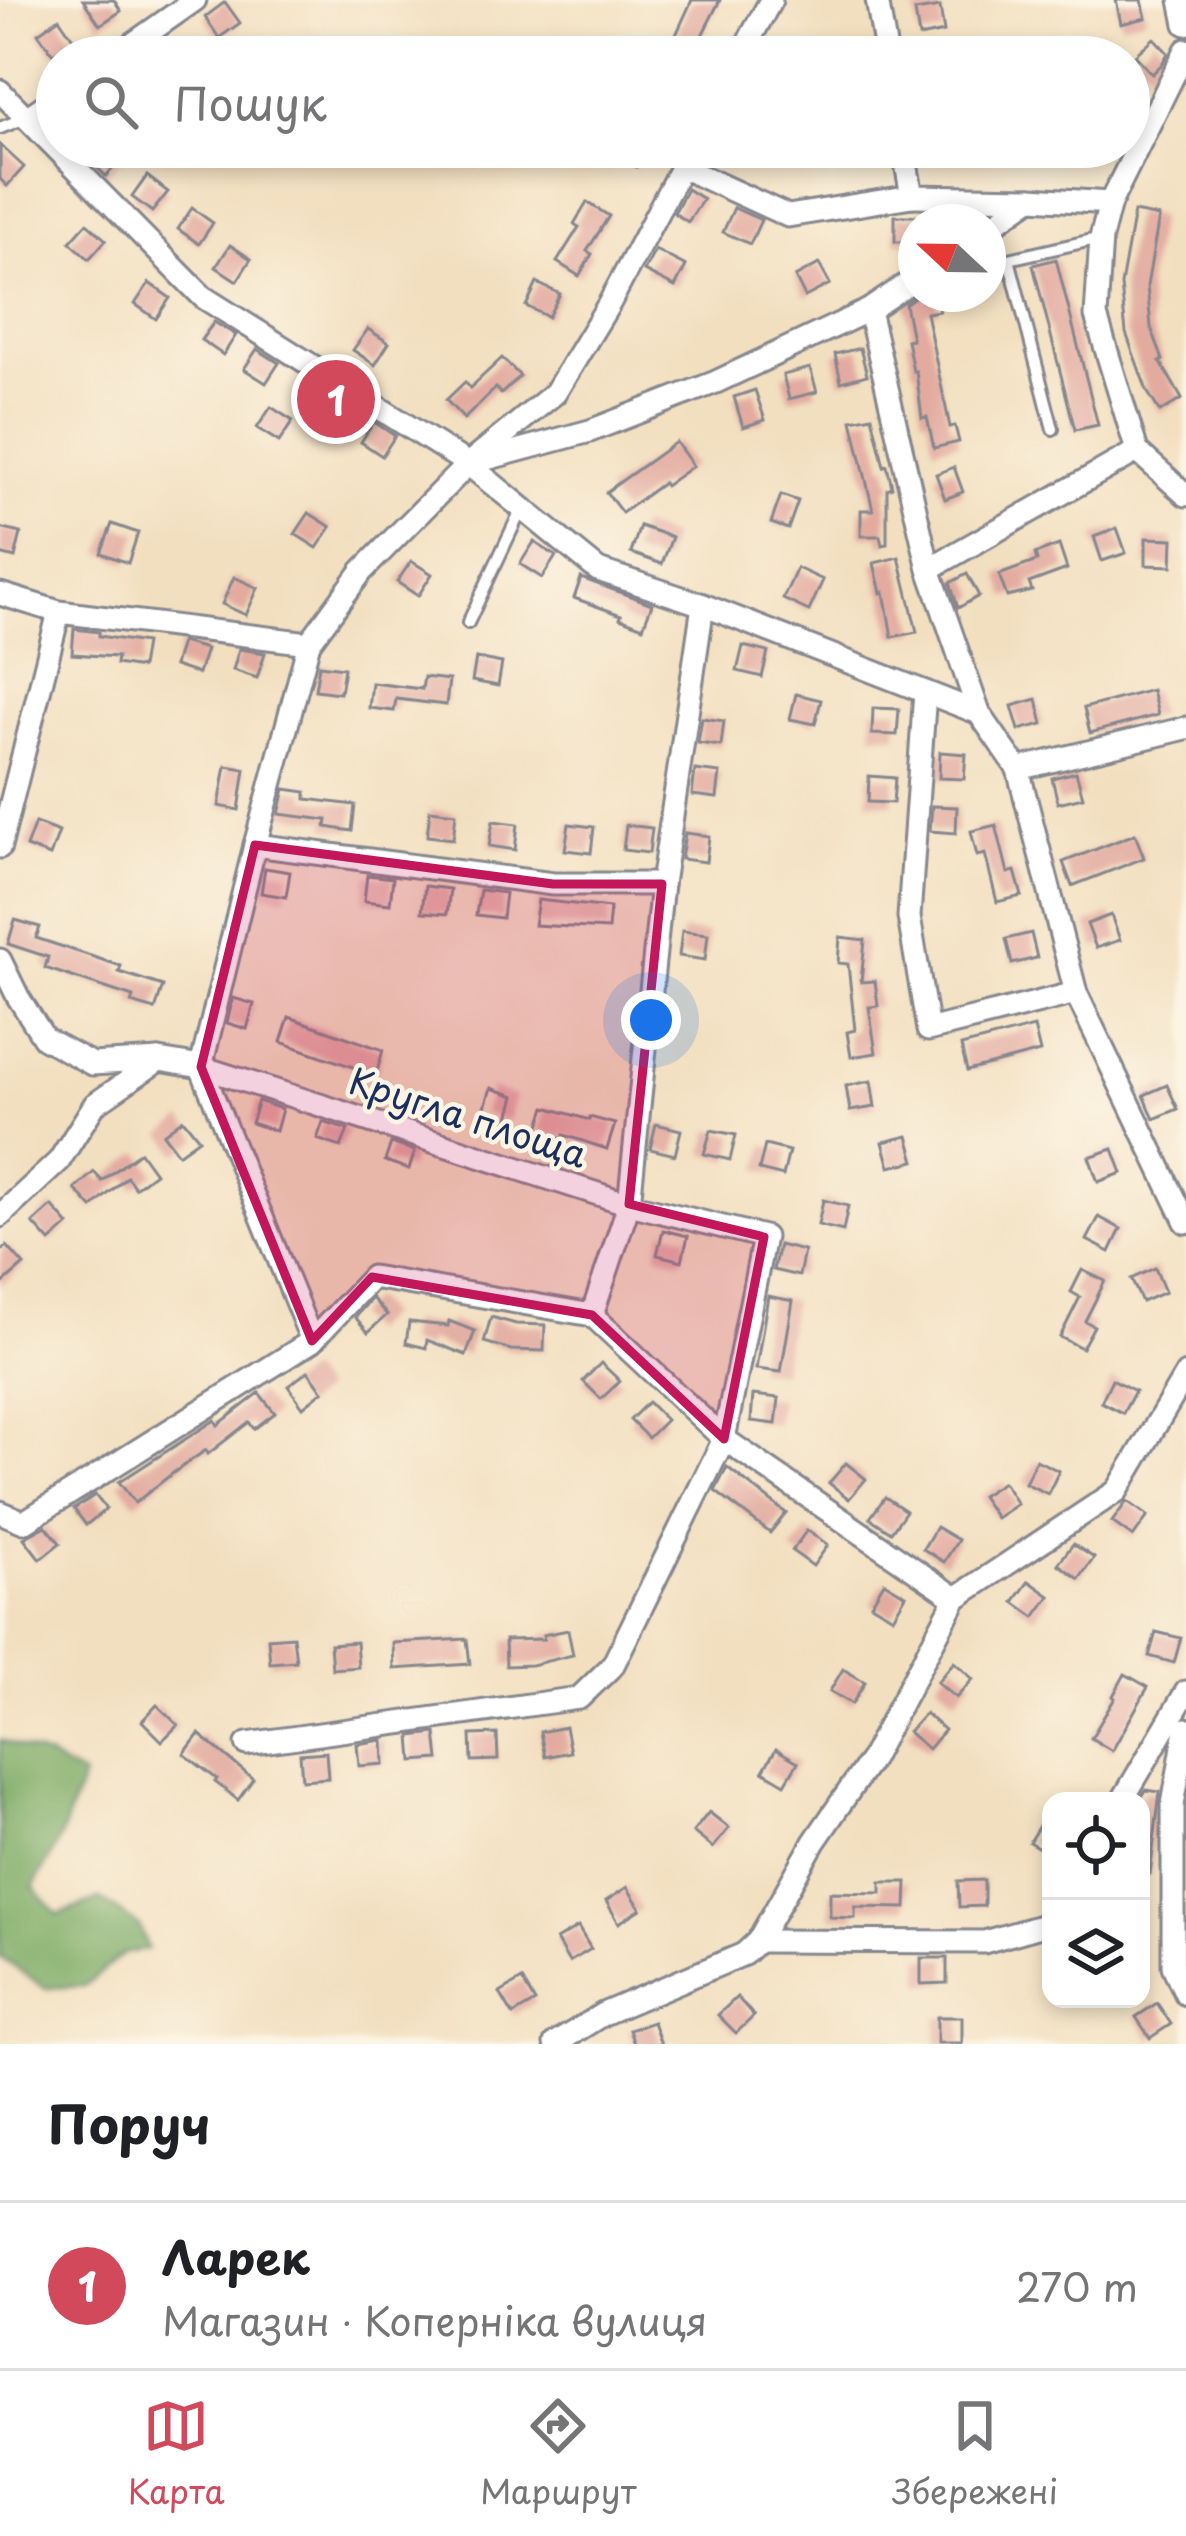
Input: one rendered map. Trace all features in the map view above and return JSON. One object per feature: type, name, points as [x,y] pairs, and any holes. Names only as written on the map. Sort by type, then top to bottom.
[{"type":"street","points":[[143,36],[194,0]]},
{"type":"street","points":[[751,36],[771,0]]},
{"type":"street","points":[[877,0],[883,36]]},
{"type":"street","points":[[1181,0],[1186,25]]},
{"type":"street","points":[[1150,122],[1186,50]]},
{"type":"street","points":[[0,91],[36,125]]},
{"type":"street","points":[[28,117],[36,111]]},
{"type":"street","points":[[78,168],[203,297],[468,464],[598,570],[704,605],[979,713]]},
{"type":"street","points":[[312,1341],[202,1067],[309,644],[362,572],[468,464],[555,393],[609,304],[680,168]]},
{"type":"street","points":[[705,168],[788,216],[912,196],[1110,202]]},
{"type":"street","points":[[907,168],[912,196]]},
{"type":"street","points":[[1127,168],[1110,202],[1101,238],[1096,316],[1137,451],[1186,495]]},
{"type":"street","points":[[1006,215],[1031,198]]},
{"type":"street","points":[[468,464],[590,431],[695,391],[869,310],[898,290]]},
{"type":"street","points":[[869,310],[929,568],[979,713],[1018,769],[1076,993],[1186,1222]]},
{"type":"street","points":[[929,568],[1137,451]]},
{"type":"street","points":[[0,593],[59,613],[309,644]]},
{"type":"street","points":[[592,1315],[628,1204],[662,884],[704,605]]},
{"type":"street","points":[[0,847],[59,613]]},
{"type":"street","points":[[925,692],[909,917],[928,1030],[1076,993]]},
{"type":"street","points":[[1018,769],[1186,728]]},
{"type":"street","points":[[255,845],[553,884],[662,884]]},
{"type":"street","name":"Кругла площа","points":[[0,960],[44,1038],[92,1064],[160,1060],[202,1067],[628,1204],[764,1237],[724,1438]]},
{"type":"street","points":[[0,1216],[58,1161],[95,1104],[160,1060]]},
{"type":"street","points":[[0,1512],[24,1522],[312,1341],[372,1277],[592,1315],[724,1438],[956,1598]]},
{"type":"street","points":[[556,2044],[603,2014],[744,1954],[758,1941],[814,1842],[871,1759],[956,1598],[1117,1491],[1186,1374]]},
{"type":"street","points":[[247,1744],[580,1698],[613,1665],[724,1438]]},
{"type":"street","points":[[1127,1792],[1186,1692]]},
{"type":"street","points":[[1186,1729],[1173,1805],[1173,1966],[1186,1994]]},
{"type":"street","points":[[758,1941],[984,1942],[1042,1926]]},
{"type":"lane","points":[[0,128],[28,117]]},
{"type":"lane","points":[[1053,429],[1009,260],[1101,238]]},
{"type":"lane","points":[[468,623],[522,508]]},
{"type":"highlighted area","points":[[255,845],[553,884],[662,884],[629,1204],[764,1237],[724,1439],[592,1315],[372,1277],[312,1341],[201,1067]]},
{"type":"green space","points":[[0,1740],[47,1757],[83,1777],[58,1843],[33,1887],[58,1915],[100,1899],[139,1926],[148,1949],[124,1953],[84,1986],[45,1988],[0,1957]]},
{"type":"building","points":[[83,0],[114,0],[121,11],[100,25]]},
{"type":"building","points":[[692,0],[720,0],[702,36],[676,36]]},
{"type":"building","points":[[1116,0],[1142,0],[1146,18],[1121,24]]},
{"type":"building","points":[[225,2],[240,23],[218,36],[205,17]]},
{"type":"building","points":[[940,7],[944,32],[919,36],[915,11]]},
{"type":"building","points":[[59,18],[71,36],[40,36],[38,33]]},
{"type":"building","points":[[1154,38],[1168,53],[1152,74],[1150,72]]},
{"type":"building","points":[[0,145],[24,167],[7,186],[0,179]]},
{"type":"building","points":[[147,176],[168,192],[152,212],[132,197]]},
{"type":"building","points":[[687,189],[703,199],[688,222],[674,213]]},
{"type":"building","points":[[587,202],[609,216],[587,251],[592,254],[579,276],[557,262],[579,227],[574,224]]},
{"type":"building","points":[[192,208],[213,223],[199,244],[178,229]]},
{"type":"building","points":[[734,208],[761,220],[750,244],[723,232]]},
{"type":"building","points":[[1134,212],[1159,217],[1147,286],[1151,327],[1160,361],[1182,399],[1160,412],[1147,391],[1126,333],[1121,285]]},
{"type":"building","points":[[87,223],[106,240],[89,259],[70,242]]},
{"type":"building","points":[[230,245],[251,259],[237,281],[216,267]]},
{"type":"building","points":[[655,250],[686,266],[675,287],[644,271]]},
{"type":"building","points":[[1056,259],[1098,425],[1075,430],[1033,265]]},
{"type":"building","points":[[819,264],[830,284],[805,297],[795,277]]},
{"type":"building","points":[[149,283],[170,298],[156,319],[135,304]]},
{"type":"building","points":[[537,283],[560,294],[548,317],[526,306]]},
{"type":"building","points":[[907,312],[932,312],[926,313],[950,427],[955,426],[959,442],[934,448],[927,417],[922,418],[907,340],[912,339]]},
{"type":"building","points":[[214,322],[236,335],[223,355],[201,340]]},
{"type":"building","points":[[368,329],[389,343],[375,365],[353,350]]},
{"type":"building","points":[[860,348],[867,375],[841,382],[835,354]]},
{"type":"building","points":[[257,349],[279,363],[266,383],[244,369]]},
{"type":"building","points":[[502,358],[520,376],[501,394],[496,388],[464,419],[446,400],[465,382],[470,388]]},
{"type":"building","points":[[810,368],[817,392],[789,399],[783,375]]},
{"type":"building","points":[[755,390],[765,420],[743,427],[734,397]]},
{"type":"building","points":[[271,407],[293,421],[279,442],[257,428]]},
{"type":"building","points":[[872,416],[892,487],[887,489],[887,544],[882,545],[880,536],[861,536],[861,510],[873,510],[852,420]]},
{"type":"building","points":[[374,422],[395,436],[382,456],[361,442]]},
{"type":"building","points":[[676,442],[693,466],[622,513],[606,492]]},
{"type":"building","points":[[954,467],[963,492],[945,499],[936,474]]},
{"type":"building","points":[[781,495],[798,501],[788,529],[771,523]]},
{"type":"building","points":[[309,513],[331,527],[317,548],[295,534]]},
{"type":"building","points":[[112,524],[138,533],[128,563],[101,553]]},
{"type":"building","points":[[640,526],[672,537],[662,564],[631,553]]},
{"type":"building","points":[[0,528],[21,533],[15,558],[0,554]]},
{"type":"building","points":[[1117,528],[1126,553],[1102,561],[1094,537]]},
{"type":"building","points":[[1146,538],[1173,539],[1172,566],[1146,565]]},
{"type":"building","points":[[534,542],[556,556],[542,578],[520,564]]},
{"type":"building","points":[[1059,545],[1067,569],[1029,583],[1032,591],[1007,597],[999,575],[1037,561],[1035,554]]},
{"type":"building","points":[[899,557],[917,632],[892,637],[874,563]]},
{"type":"building","points":[[411,561],[432,574],[418,596],[397,582]]},
{"type":"building","points":[[797,568],[823,580],[809,611],[783,599]]},
{"type":"building","points":[[967,574],[979,596],[958,608],[950,583]]},
{"type":"building","points":[[234,577],[258,588],[246,615],[222,604]]},
{"type":"building","points":[[581,578],[652,604],[643,627],[574,598]]},
{"type":"building","points":[[74,629],[145,643],[141,668],[116,664],[117,657],[72,654]]},
{"type":"building","points":[[181,642],[206,649],[198,674],[174,666]]},
{"type":"building","points":[[743,646],[768,652],[762,677],[737,671]]},
{"type":"building","points":[[239,649],[265,653],[257,678],[233,670]]},
{"type":"building","points":[[476,658],[502,663],[498,686],[472,681]]},
{"type":"building","points":[[319,665],[344,668],[340,693],[315,690]]},
{"type":"building","points":[[424,677],[449,680],[446,705],[396,699],[394,711],[369,708],[372,683],[422,689]]},
{"type":"building","points":[[1152,690],[1158,715],[1090,733],[1084,708]]},
{"type":"building","points":[[796,694],[821,700],[815,724],[790,719]]},
{"type":"building","points":[[1037,699],[1043,724],[1019,730],[1012,706]]},
{"type":"building","points":[[873,708],[899,709],[897,735],[872,734]]},
{"type":"building","points":[[702,718],[724,721],[721,746],[698,743]]},
{"type":"building","points":[[940,752],[966,754],[964,779],[939,778]]},
{"type":"building","points":[[226,766],[245,769],[239,810],[219,806]]},
{"type":"building","points":[[695,770],[720,773],[717,798],[692,795]]},
{"type":"building","points":[[1076,772],[1083,797],[1058,803],[1052,778]]},
{"type":"building","points":[[869,776],[895,778],[893,803],[868,802]]},
{"type":"building","points":[[285,789],[306,792],[306,799],[355,805],[352,831],[326,827],[327,820],[279,814]]},
{"type":"building","points":[[932,806],[957,807],[956,833],[930,831]]},
{"type":"building","points":[[430,810],[456,813],[453,839],[427,836]]},
{"type":"building","points":[[493,821],[518,824],[515,850],[489,846]]},
{"type":"building","points":[[35,823],[59,832],[50,856],[26,847]]},
{"type":"building","points":[[569,824],[594,827],[591,853],[565,850]]},
{"type":"building","points":[[626,825],[652,828],[649,853],[623,850]]},
{"type":"building","points":[[996,825],[1008,873],[1015,871],[1022,896],[997,902],[985,854],[977,856],[971,831]]},
{"type":"building","points":[[685,833],[709,836],[706,862],[681,859]]},
{"type":"building","points":[[1135,834],[1144,858],[1072,886],[1063,862]]},
{"type":"building","points":[[265,868],[290,872],[286,897],[261,893]]},
{"type":"building","points":[[367,875],[393,878],[390,904],[364,901]]},
{"type":"building","points":[[425,886],[450,889],[447,914],[422,912]]},
{"type":"building","points":[[480,890],[505,893],[502,918],[476,915]]},
{"type":"building","points":[[538,900],[610,908],[608,929],[534,925]]},
{"type":"building","points":[[1111,915],[1120,940],[1096,948],[1087,924]]},
{"type":"building","points":[[15,920],[40,927],[36,938],[121,966],[119,972],[163,986],[155,1010],[131,1003],[133,997],[45,968],[48,957],[8,944]]},
{"type":"building","points":[[682,931],[708,934],[705,960],[679,956]]},
{"type":"building","points":[[1031,933],[1037,958],[1012,964],[1006,939]]},
{"type":"building","points":[[840,937],[865,940],[861,982],[875,981],[878,1006],[869,1007],[876,1053],[851,1057],[847,1032],[855,1030],[848,964],[838,963]]},
{"type":"building","points":[[233,998],[254,1004],[247,1029],[227,1023]]},
{"type":"building","points":[[289,1017],[383,1050],[376,1075],[281,1042]]},
{"type":"building","points":[[1034,1027],[1040,1052],[967,1071],[961,1046]]},
{"type":"building","points":[[871,1081],[875,1107],[850,1111],[846,1086]]},
{"type":"building","points":[[1167,1085],[1178,1109],[1154,1119],[1144,1095]]},
{"type":"building","points":[[491,1088],[515,1096],[508,1121],[483,1113]]},
{"type":"building","points":[[258,1101],[282,1109],[276,1131],[251,1123]]},
{"type":"building","points":[[546,1107],[615,1124],[607,1149],[538,1131]]},
{"type":"building","points":[[183,1119],[199,1139],[178,1154],[163,1134]]},
{"type":"building","points":[[323,1122],[348,1130],[341,1147],[317,1139]]},
{"type":"building","points":[[656,1124],[681,1130],[675,1155],[650,1149]]},
{"type":"building","points":[[711,1130],[736,1135],[730,1160],[704,1154]]},
{"type":"building","points":[[908,1136],[915,1161],[890,1167],[883,1142]]},
{"type":"building","points":[[391,1143],[415,1151],[409,1169],[385,1161]]},
{"type":"building","points":[[765,1145],[789,1151],[783,1176],[759,1170]]},
{"type":"building","points":[[1113,1149],[1122,1173],[1098,1182],[1089,1157]]},
{"type":"building","points":[[140,1152],[155,1173],[135,1188],[127,1177],[92,1208],[75,1189],[94,1172],[102,1181]]},
{"type":"building","points":[[823,1200],[848,1206],[843,1231],[818,1225]]},
{"type":"building","points":[[52,1206],[69,1225],[50,1242],[33,1223]]},
{"type":"building","points":[[1099,1217],[1121,1229],[1110,1252],[1087,1240]]},
{"type":"building","points":[[663,1230],[688,1236],[682,1261],[657,1255]]},
{"type":"building","points":[[779,1245],[804,1251],[799,1276],[773,1270]]},
{"type":"building","points":[[7,1246],[24,1265],[0,1286],[0,1252]]},
{"type":"building","points":[[1155,1268],[1165,1292],[1142,1302],[1131,1279]]},
{"type":"building","points":[[1082,1270],[1105,1281],[1085,1321],[1094,1326],[1082,1348],[1060,1337],[1080,1297],[1071,1292]]},
{"type":"building","points":[[768,1296],[793,1301],[781,1372],[756,1369]]},
{"type":"building","points":[[372,1298],[387,1315],[368,1332],[355,1317]]},
{"type":"building","points":[[491,1317],[545,1325],[544,1351],[511,1350],[484,1342]]},
{"type":"building","points":[[449,1321],[475,1331],[466,1355],[427,1340],[426,1348],[406,1343],[409,1322],[448,1326]]},
{"type":"building","points":[[601,1363],[620,1381],[601,1399],[583,1381]]},
{"type":"building","points":[[308,1371],[323,1391],[303,1407],[288,1386]]},
{"type":"building","points":[[1112,1379],[1135,1391],[1123,1413],[1101,1402]]},
{"type":"building","points":[[259,1393],[275,1413],[254,1429],[249,1422],[135,1503],[119,1482],[215,1420],[218,1425]]},
{"type":"building","points":[[753,1395],[779,1398],[776,1424],[751,1421]]},
{"type":"building","points":[[648,1402],[666,1420],[648,1438],[630,1420]]},
{"type":"building","points":[[1036,1460],[1059,1471],[1048,1494],[1025,1483]]},
{"type":"building","points":[[846,1463],[866,1479],[849,1499],[829,1483]]},
{"type":"building","points":[[727,1467],[786,1513],[770,1533],[715,1491]]},
{"type":"building","points":[[1003,1482],[1017,1504],[996,1518],[981,1496]]},
{"type":"building","points":[[95,1495],[106,1509],[86,1525],[74,1509]]},
{"type":"building","points":[[885,1497],[906,1511],[891,1532],[870,1518]]},
{"type":"building","points":[[1127,1501],[1148,1516],[1133,1537],[1112,1522]]},
{"type":"building","points":[[46,1526],[60,1543],[40,1559],[24,1538]]},
{"type":"building","points":[[936,1527],[958,1540],[944,1562],[923,1549]]},
{"type":"building","points":[[807,1530],[828,1545],[813,1566],[792,1551]]},
{"type":"building","points":[[1073,1544],[1094,1558],[1079,1579],[1058,1564]]},
{"type":"building","points":[[1029,1581],[1050,1596],[1035,1617],[1014,1602]]},
{"type":"building","points":[[884,1582],[906,1595],[893,1617],[871,1604]]},
{"type":"building","points":[[568,1630],[573,1655],[506,1666],[505,1640],[544,1639],[543,1635]]},
{"type":"building","points":[[1156,1632],[1181,1638],[1174,1663],[1149,1656]]},
{"type":"building","points":[[293,1636],[296,1661],[270,1663],[268,1638]]},
{"type":"building","points":[[467,1639],[470,1664],[394,1669],[393,1643]]},
{"type":"building","points":[[356,1642],[358,1667],[332,1669],[330,1644]]},
{"type":"building","points":[[954,1662],[973,1679],[956,1698],[937,1682]]},
{"type":"building","points":[[843,1669],[865,1682],[852,1704],[830,1691]]},
{"type":"building","points":[[1125,1674],[1148,1687],[1112,1751],[1091,1738]]},
{"type":"building","points":[[157,1705],[178,1725],[162,1741],[142,1721]]},
{"type":"building","points":[[925,1713],[944,1730],[928,1749],[908,1732]]},
{"type":"building","points":[[565,1727],[570,1752],[545,1757],[540,1732]]},
{"type":"building","points":[[436,1733],[439,1759],[413,1761],[411,1736]]},
{"type":"building","points":[[199,1734],[253,1779],[238,1800],[184,1754]]},
{"type":"building","points":[[497,1734],[498,1760],[472,1761],[471,1735]]},
{"type":"building","points":[[383,1740],[384,1764],[359,1766],[357,1744]]},
{"type":"building","points":[[776,1749],[798,1762],[785,1784],[763,1771]]},
{"type":"building","points":[[326,1752],[328,1778],[302,1780],[300,1754]]},
{"type":"building","points":[[1146,1790],[1160,1792],[1150,1874],[1150,1792]]},
{"type":"building","points":[[709,1812],[729,1828],[713,1848],[693,1832]]},
{"type":"building","points":[[1042,1821],[1042,1850],[1029,1842]]},
{"type":"building","points":[[984,1880],[984,1906],[959,1907],[958,1881]]},
{"type":"building","points":[[881,1882],[907,1882],[906,1908],[855,1907],[855,1918],[830,1917],[830,1892],[881,1893]]},
{"type":"building","points":[[627,1887],[641,1909],[619,1923],[606,1901]]},
{"type":"building","points":[[578,1927],[591,1949],[569,1962],[556,1940]]},
{"type":"building","points":[[921,1958],[947,1958],[947,1983],[921,1984]]},
{"type":"building","points":[[522,1980],[535,2002],[513,2015],[500,1993]]},
{"type":"building","points":[[737,1997],[754,2016],[736,2033],[718,2015]]},
{"type":"building","points":[[1157,2003],[1171,2024],[1150,2038],[1136,2017]]},
{"type":"building","points":[[937,2017],[962,2017],[962,2043],[937,2043]]},
{"type":"building","points":[[653,2022],[661,2044],[634,2044],[629,2030]]},
{"type":"place","name":"Ларек","points":[[336,399]]}]
